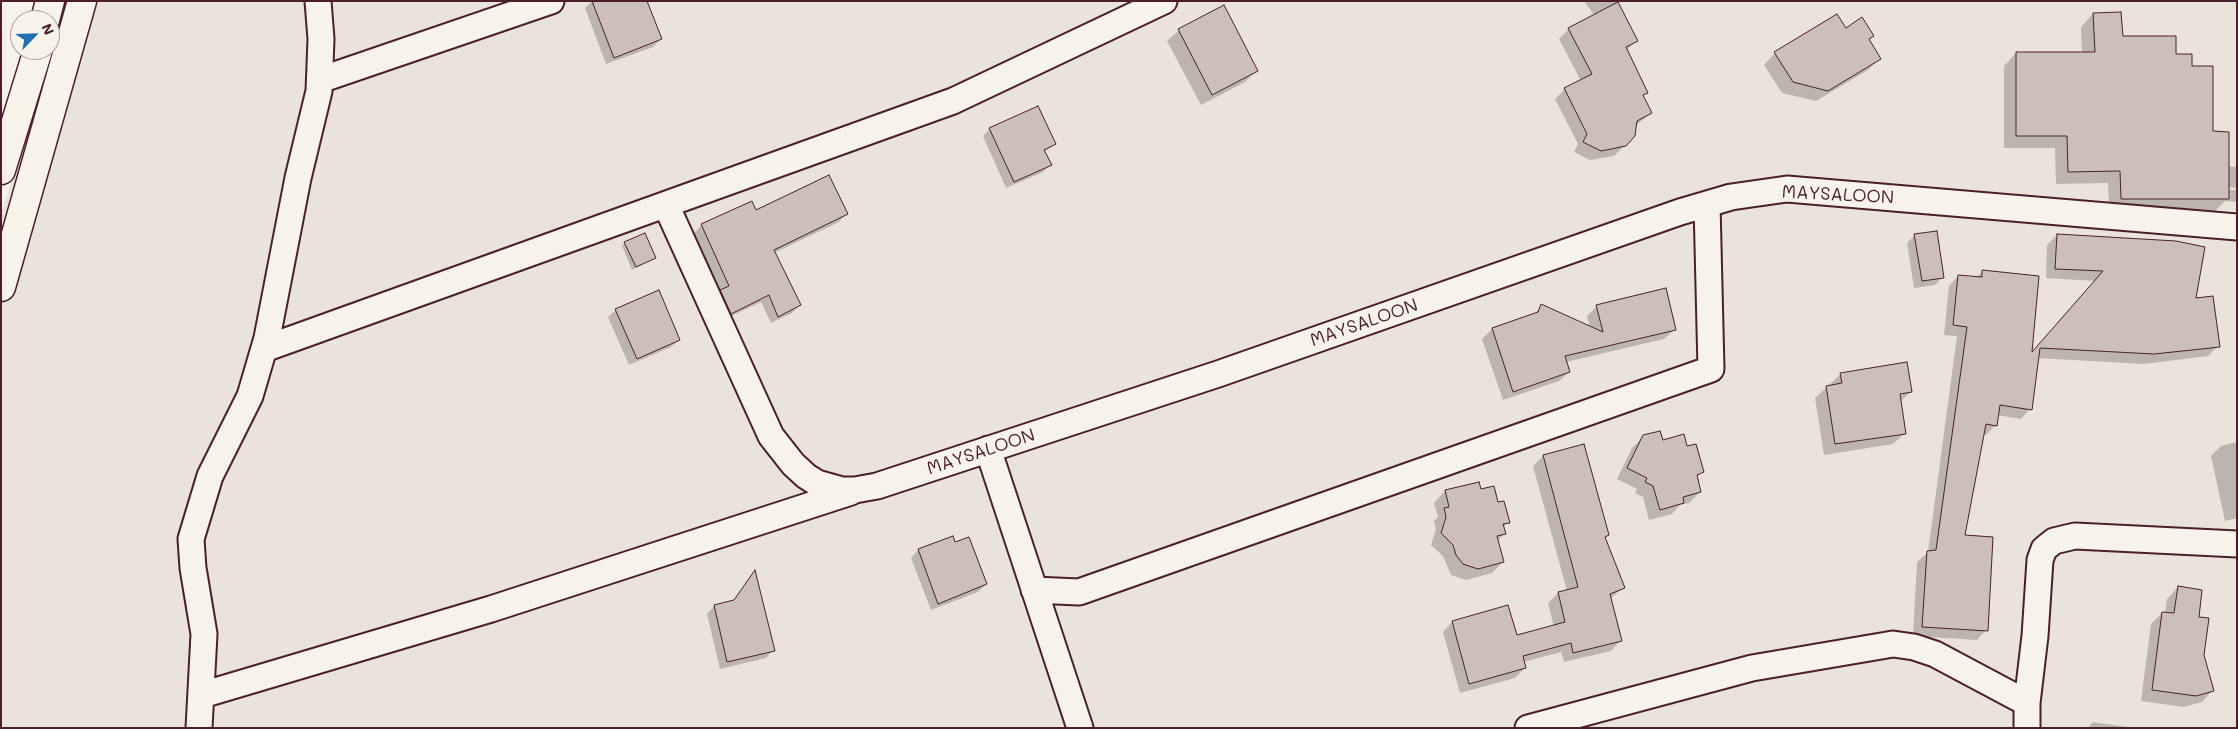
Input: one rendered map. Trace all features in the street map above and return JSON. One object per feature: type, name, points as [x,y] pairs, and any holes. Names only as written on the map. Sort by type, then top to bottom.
[{"type":"street","points":[[1,287],[82,1]]},
{"type":"street","points":[[199,728],[204,634],[193,568],[191,539],[210,476],[250,396],[264,350],[298,178],[319,91],[321,39],[318,1]]},
{"type":"street","points":[[320,80],[551,1]]},
{"type":"street","points":[[264,350],[953,100],[1164,1]]},
{"type":"street","points":[[1,170],[35,60]]},
{"type":"street","name":"MAYSALOON","points":[[666,205],[767,427],[778,447],[796,468],[817,483],[842,490],[855,490],[876,486],[1227,370],[1731,197],[1787,189],[2237,227]]},
{"type":"street","points":[[1034,590],[1079,592],[1711,369],[1707,204]]},
{"type":"street","points":[[988,449],[1080,728]]},
{"type":"street","points":[[202,695],[491,609],[855,490]]},
{"type":"street","points":[[2027,728],[2027,703],[2035,636],[2040,560],[2044,549],[2054,541],[2075,536],[2237,544]]},
{"type":"street","points":[[1528,728],[1752,668],[1893,644],[1914,647],[1935,654],[2027,703]]},
{"type":"shaded area","points":[[69,1],[2237,1],[2237,728],[1,728],[1,213],[50,60],[60,60],[60,29]]},
{"type":"building","points":[[592,1],[647,1],[662,39],[614,58]]},
{"type":"building","points":[[1618,2],[1638,41],[1626,47],[1648,93],[1643,95],[1652,113],[1637,121],[1635,136],[1626,146],[1601,151],[1583,142],[1587,134],[1564,88],[1592,74],[1568,28]]},
{"type":"building","points":[[1224,5],[1258,71],[1212,95],[1178,29]]},
{"type":"building","points":[[2121,12],[2123,36],[2176,36],[2176,54],[2192,54],[2192,66],[2213,66],[2213,131],[2229,132],[2229,199],[2121,199],[2120,171],[2068,172],[2067,136],[2016,136],[2016,52],[2095,52],[2093,13]]},
{"type":"building","points":[[1837,14],[1846,28],[1862,17],[1874,36],[1869,39],[1881,59],[1828,91],[1793,82],[1774,52]]},
{"type":"building","points":[[1038,106],[1056,144],[1044,150],[1052,165],[1014,182],[989,128]]},
{"type":"building","points":[[829,175],[848,214],[774,250],[801,305],[778,317],[769,295],[731,314],[720,290],[729,286],[701,224],[752,201],[756,210]]},
{"type":"building","points":[[1937,231],[1944,278],[1922,281],[1914,234]]},
{"type":"building","points":[[645,233],[656,258],[636,267],[624,242]]},
{"type":"building","points":[[2057,234],[2176,241],[2205,247],[2196,298],[2213,296],[2220,347],[2154,354],[2040,348],[2032,410],[2000,405],[1997,426],[1986,424],[1965,535],[1993,537],[1988,631],[1922,627],[1927,551],[1936,550],[1967,327],[1953,325],[1958,275],[1982,277],[1982,270],[2039,276],[2032,352],[2103,271],[2055,269]]},
{"type":"building","points":[[1666,288],[1676,330],[1565,356],[1570,372],[1513,392],[1492,328],[1538,312],[1541,304],[1603,332],[1596,305]]},
{"type":"building","points":[[659,290],[680,340],[637,359],[615,309]]},
{"type":"building","points":[[1907,362],[1912,392],[1900,394],[1906,434],[1835,444],[1826,386],[1842,383],[1840,373]]},
{"type":"building","points":[[1660,431],[1663,440],[1684,434],[1687,446],[1696,444],[1704,472],[1697,475],[1701,492],[1683,497],[1684,503],[1660,510],[1653,486],[1645,482],[1647,478],[1627,468],[1643,435]]},
{"type":"building","points":[[1584,444],[1609,535],[1605,537],[1625,588],[1610,594],[1622,641],[1573,653],[1571,643],[1523,656],[1526,668],[1469,684],[1452,621],[1508,605],[1517,635],[1565,622],[1558,592],[1578,587],[1543,455]]},
{"type":"building","points":[[1479,482],[1481,489],[1494,486],[1498,502],[1504,501],[1510,523],[1503,524],[1506,534],[1497,536],[1504,562],[1478,569],[1463,564],[1456,555],[1453,545],[1441,533],[1446,517],[1444,508],[1449,507],[1445,490]]},
{"type":"building","points":[[953,536],[955,542],[969,537],[987,584],[938,604],[918,549]]},
{"type":"building","points":[[755,570],[775,651],[727,662],[714,605],[734,600]]},
{"type":"building","points":[[2178,586],[2202,590],[2199,617],[2209,618],[2204,655],[2214,691],[2196,696],[2152,690],[2162,612],[2174,613]]}]
